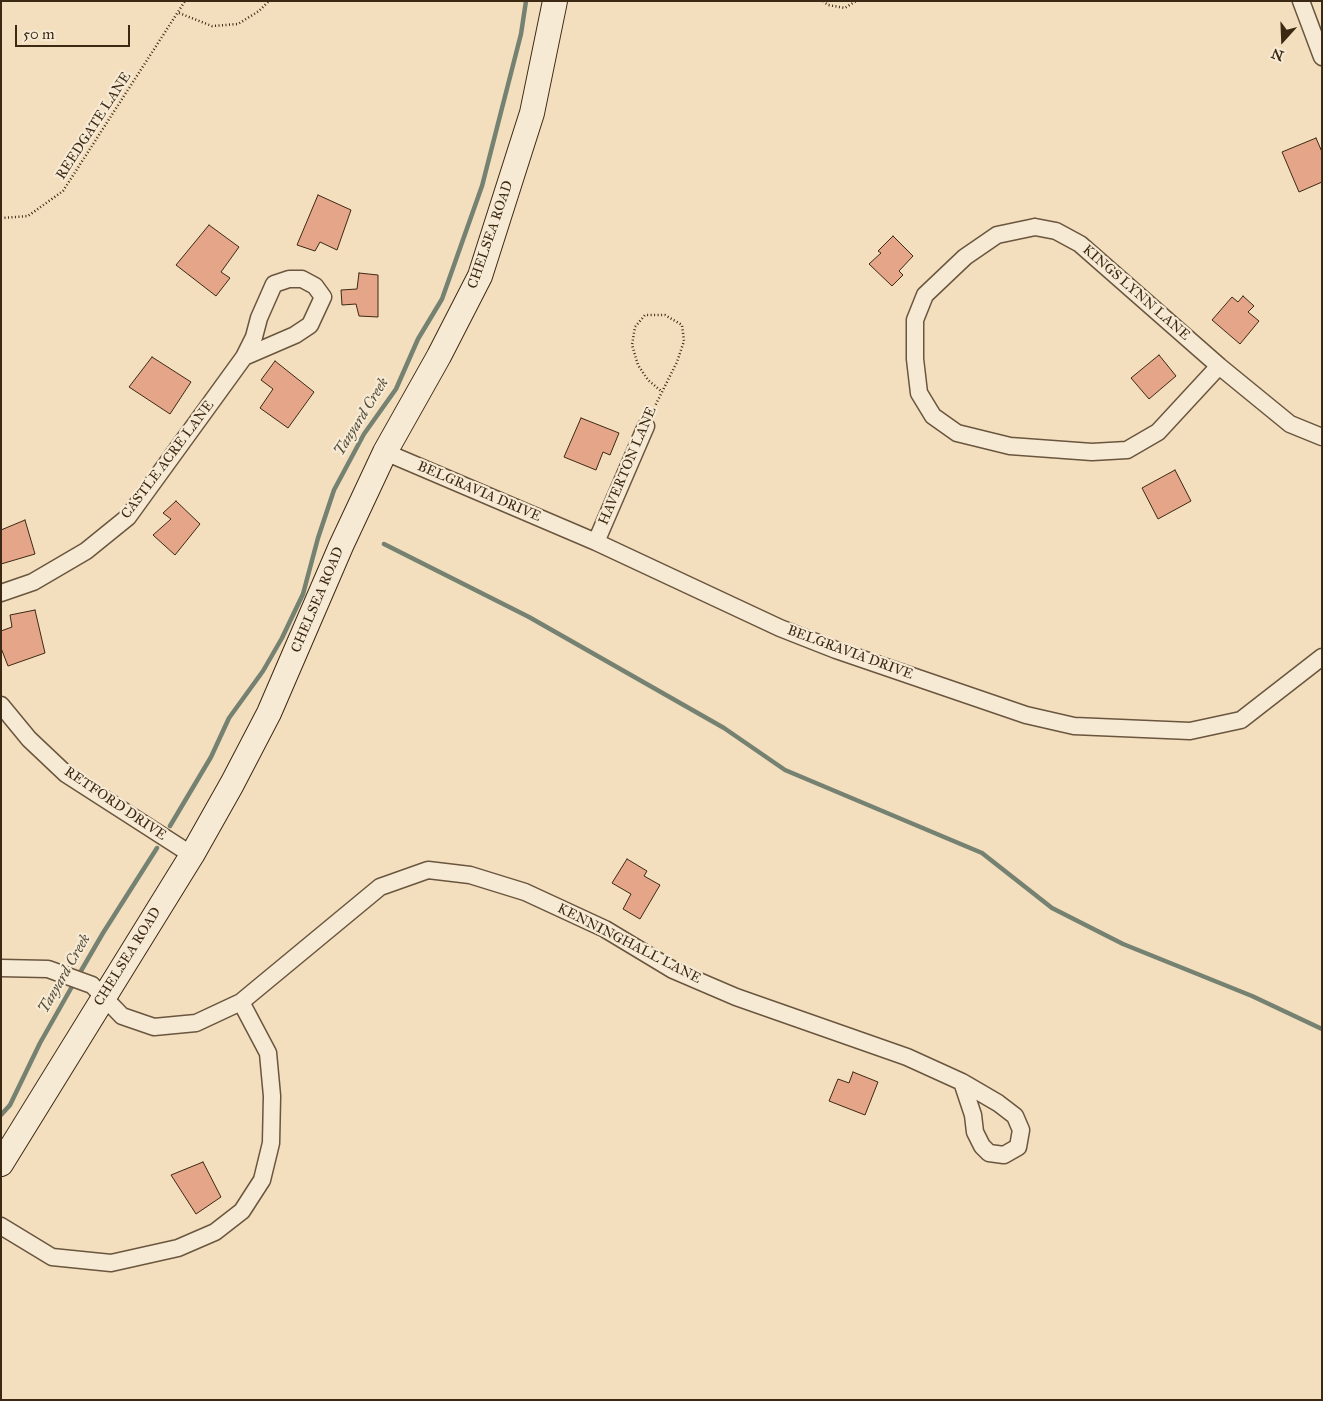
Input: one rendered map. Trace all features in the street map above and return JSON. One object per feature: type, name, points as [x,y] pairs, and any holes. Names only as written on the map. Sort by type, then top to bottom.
[{"type":"street","name":"CHELSEA ROAD","points":[[1,1164],[98,990],[192,855],[232,784],[269,713],[341,546],[385,452],[439,356],[480,276],[532,114],[555,1]]},
{"type":"street","points":[[1301,1],[1322,57]]},
{"type":"street","name":"KINGS LYNN LANE","points":[[1219,366],[1158,432],[1127,450],[1092,452],[1010,446],[957,432],[933,416],[919,393],[915,359],[915,320],[925,295],[965,257],[997,235],[1035,227],[1056,231],[1080,244],[1219,366],[1290,424],[1322,437]]},
{"type":"street","name":"CASTLE ACRE LANE","points":[[1,593],[33,582],[86,551],[128,517],[244,357],[254,337],[262,311],[274,284],[302,279],[315,286],[323,297],[310,326],[295,335],[244,357]]},
{"type":"street","name":"HAVERTON LANE","points":[[596,542],[646,426]]},
{"type":"street","name":"BELGRAVIA DRIVE","points":[[385,452],[596,542],[719,601],[828,647],[1026,715],[1074,726],[1190,731],[1241,720],[1322,656]]},
{"type":"street","name":"RETFORD DRIVE","points":[[1,705],[29,739],[66,774],[192,855]]},
{"type":"street","name":"KENNINGHALL LANE","points":[[98,990],[122,1016],[154,1027],[196,1023],[241,1002],[380,887],[428,870],[470,876],[525,892],[605,929],[673,970],[736,997],[907,1057],[962,1082],[998,1103],[1015,1116],[1021,1130],[1018,1148],[1004,1155],[989,1153],[982,1146],[975,1132],[973,1115],[962,1082]]},
{"type":"street","points":[[1,968],[48,969],[98,990]]},
{"type":"street","points":[[1,1226],[52,1257],[111,1263],[178,1248],[215,1232],[242,1211],[262,1180],[271,1143],[272,1096],[268,1054],[241,1002]]},
{"type":"path","name":"REEDGATE LANE","points":[[1,218],[28,216],[63,191],[186,1]]},
{"type":"path","points":[[179,13],[212,26],[238,24],[259,11],[269,1]]},
{"type":"path","points":[[823,1],[828,5],[845,8],[856,1]]},
{"type":"path","name":"HAVERTON LANE","points":[[646,426],[661,391],[677,362],[684,341],[682,325],[666,315],[645,316],[635,327],[632,345],[638,365],[648,380],[661,391]]},
{"type":"building","points":[[1316,138],[1322,152],[1322,182],[1299,192],[1282,152]]},
{"type":"building","points":[[318,195],[351,210],[337,250],[320,242],[315,251],[297,245]]},
{"type":"building","points":[[209,225],[239,247],[221,272],[230,278],[216,296],[176,265]]},
{"type":"building","points":[[893,236],[913,256],[899,271],[903,275],[892,286],[869,264],[881,253],[878,251]]},
{"type":"building","points":[[359,273],[378,275],[378,317],[359,316],[356,304],[342,305],[341,290],[357,289]]},
{"type":"building","points":[[1243,296],[1254,306],[1248,312],[1259,321],[1240,344],[1212,320],[1232,297],[1238,302]]},
{"type":"building","points":[[1159,355],[1176,376],[1149,399],[1131,378]]},
{"type":"building","points":[[152,357],[191,382],[170,414],[129,387]]},
{"type":"building","points":[[275,361],[314,392],[288,428],[260,408],[273,389],[261,380]]},
{"type":"building","points":[[581,418],[619,433],[610,455],[603,452],[596,470],[564,457]]},
{"type":"building","points":[[1175,470],[1191,501],[1158,519],[1142,488]]},
{"type":"building","points":[[176,501],[200,524],[175,555],[153,535],[171,519],[163,513]]},
{"type":"building","points":[[25,520],[35,554],[1,564],[1,530]]},
{"type":"building","points":[[35,610],[45,653],[8,666],[1,648],[1,631],[12,627],[10,615]]},
{"type":"building","points":[[627,859],[647,871],[644,876],[660,885],[640,919],[623,909],[631,894],[612,883]]},
{"type":"building","points":[[853,1072],[878,1082],[865,1115],[829,1101],[838,1079],[849,1083]]},
{"type":"building","points":[[203,1162],[221,1197],[196,1214],[171,1175]]},
{"type":"waterway","name":"Tanyard Creek","points":[[170,826],[211,757],[229,718],[263,671],[282,638],[303,594],[318,538],[334,490],[364,434],[396,389],[418,339],[442,299],[482,186],[521,34],[526,1]]},
{"type":"waterway","points":[[384,544],[529,617],[724,728],[785,770],[982,853],[1052,908],[1123,944],[1252,996],[1322,1029]]},
{"type":"waterway","name":"Tanyard Creek","points":[[78,976],[157,848]]},
{"type":"waterway","name":"Tanyard Creek","points":[[1,1115],[10,1105],[40,1043],[74,983]]}]
